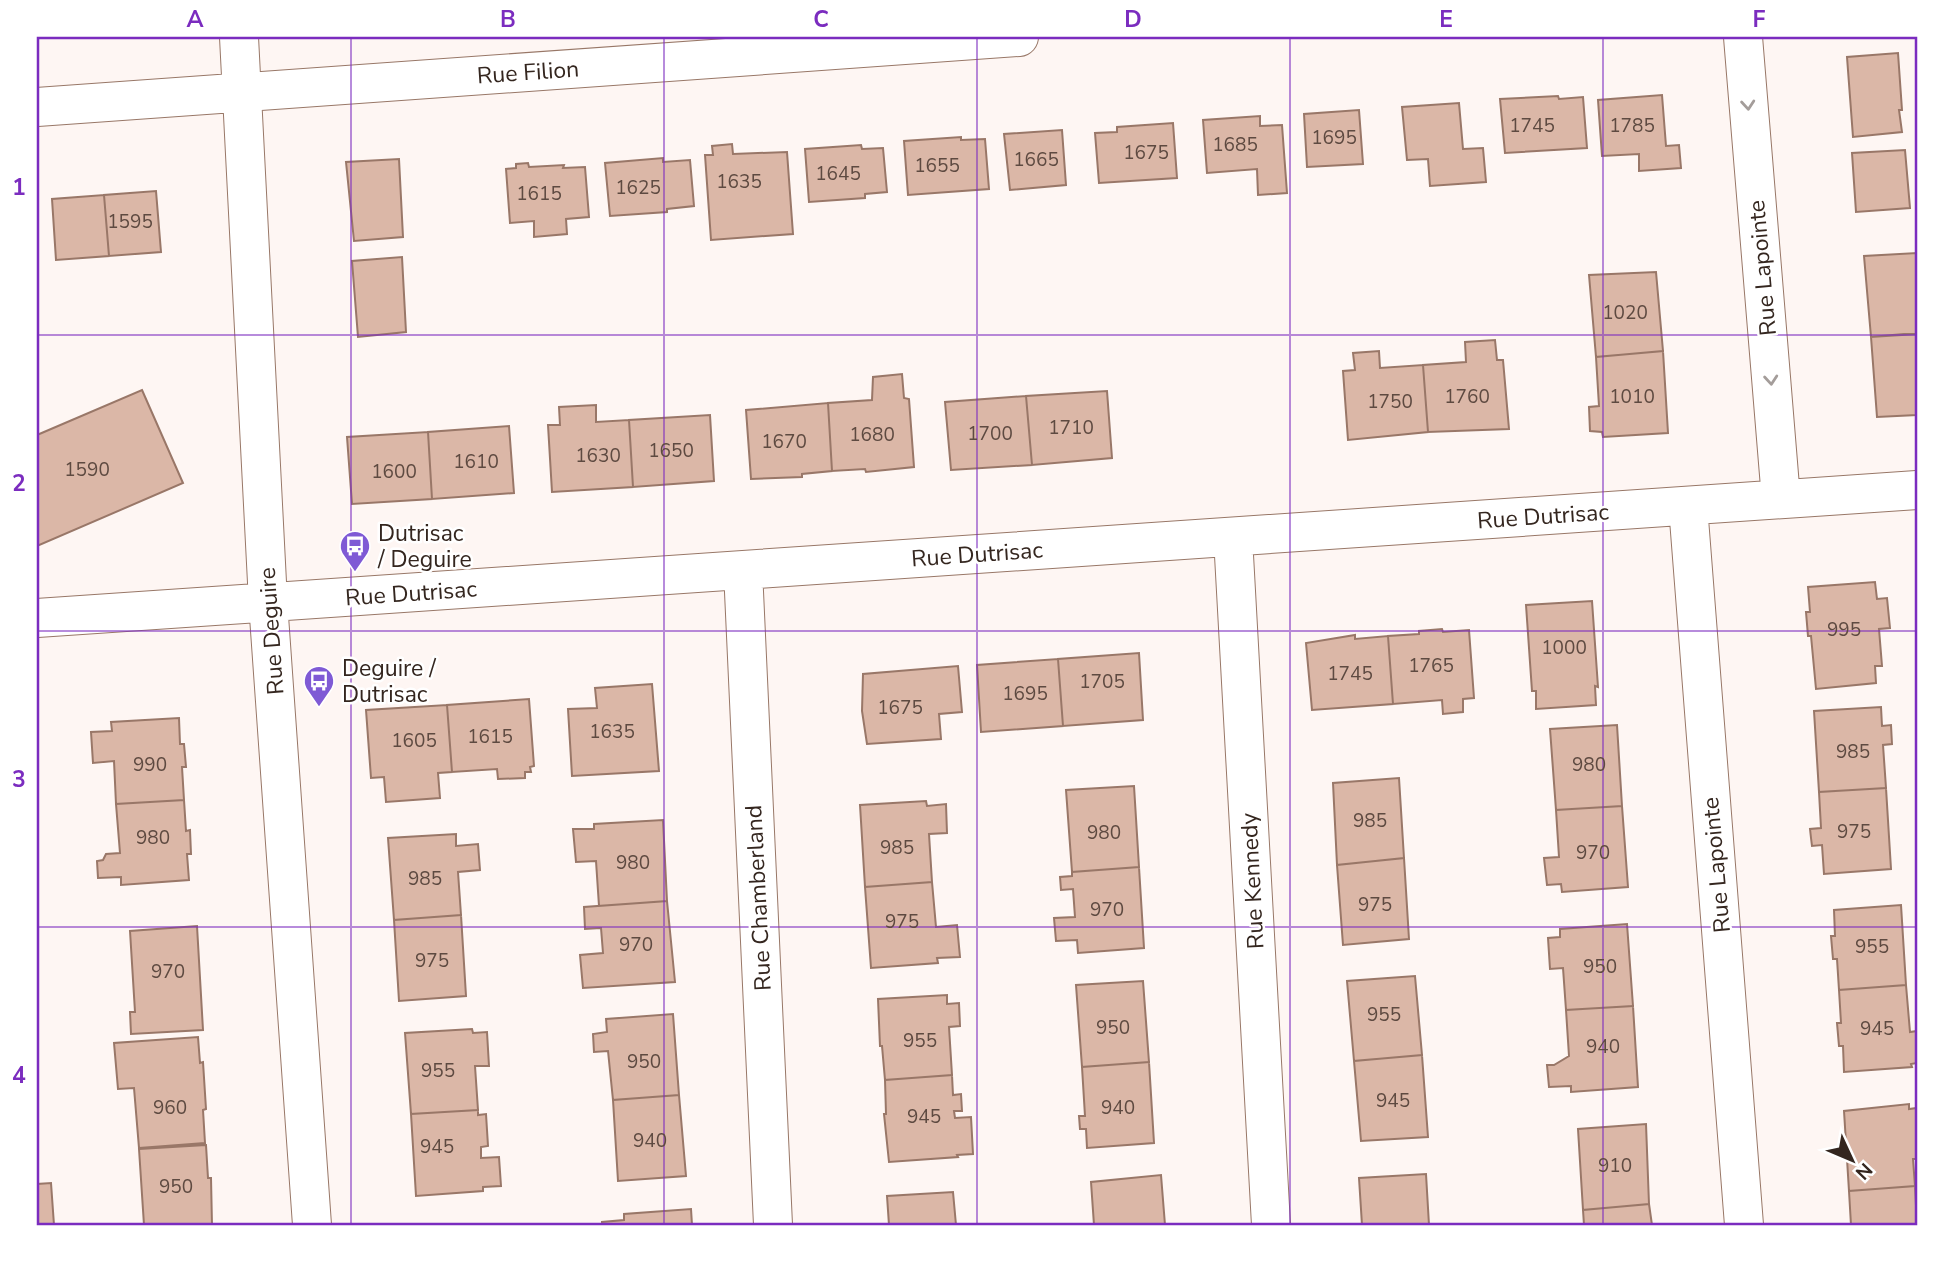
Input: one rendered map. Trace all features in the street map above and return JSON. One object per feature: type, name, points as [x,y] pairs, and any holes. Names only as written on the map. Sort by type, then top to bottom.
[{"type":"street","name":"Rue Deguire","points":[[239,37],[268,602],[312,1225]]},
{"type":"street","name":"Rue Filion","points":[[37,107],[1019,37]]},
{"type":"street","name":"Rue Lapointe","points":[[1743,37],[1781,499]]},
{"type":"street","name":"Rue Dutrisac","points":[[37,618],[1917,490]]},
{"type":"street","name":"Rue Lapointe","points":[[1688,506],[1744,1225]]},
{"type":"street","name":"Rue Kennedy","points":[[1233,537],[1271,1225]]},
{"type":"street","name":"Rue Chamberland","points":[[743,570],[773,1225]]},
{"type":"building","points":[[1898,53],[1902,132],[1853,137],[1847,57]]},
{"type":"building","points":[[1662,95],[1666,146],[1679,145],[1681,168],[1639,171],[1639,154],[1602,156],[1598,100]]},
{"type":"building","points":[[1558,96],[1559,99],[1583,97],[1587,148],[1505,153],[1500,99]]},
{"type":"building","points":[[1459,103],[1463,149],[1483,148],[1486,182],[1430,186],[1428,159],[1407,160],[1402,107]]},
{"type":"building","points":[[1359,110],[1363,164],[1307,167],[1304,114]]},
{"type":"building","points":[[1260,116],[1260,126],[1282,125],[1287,193],[1258,195],[1257,169],[1207,173],[1203,120]]},
{"type":"building","points":[[1173,123],[1177,178],[1099,183],[1095,133],[1117,132],[1117,127]]},
{"type":"building","points":[[1062,130],[1066,185],[1010,190],[1004,134]]},
{"type":"building","points":[[961,137],[961,140],[985,139],[989,189],[908,195],[904,141]]},
{"type":"building","points":[[732,144],[733,154],[787,152],[793,234],[711,240],[705,155],[713,155],[712,146]]},
{"type":"building","points":[[861,145],[862,149],[883,148],[887,192],[865,194],[865,198],[809,202],[805,149]]},
{"type":"building","points":[[1905,150],[1910,208],[1856,212],[1852,153]]},
{"type":"building","points":[[663,158],[663,162],[690,160],[694,206],[667,209],[667,212],[610,216],[605,163]]},
{"type":"building","points":[[399,159],[403,237],[354,241],[346,162]]},
{"type":"building","points":[[528,163],[529,167],[585,167],[589,217],[566,219],[567,234],[534,237],[534,221],[510,223],[506,169],[516,168],[516,164]]},
{"type":"building","points":[[156,191],[161,252],[109,256],[104,195]]},
{"type":"building","points":[[104,195],[109,256],[56,260],[52,199]]},
{"type":"building","points":[[1917,253],[1917,334],[1871,337],[1864,256]]},
{"type":"building","points":[[402,257],[406,332],[358,337],[352,261]]},
{"type":"building","points":[[1656,272],[1663,351],[1596,357],[1589,275]]},
{"type":"building","points":[[1917,334],[1917,415],[1877,417],[1871,337]]},
{"type":"building","points":[[1495,340],[1497,360],[1503,360],[1509,429],[1428,432],[1423,365],[1466,362],[1465,342]]},
{"type":"building","points":[[1379,351],[1380,368],[1423,365],[1428,432],[1348,440],[1343,371],[1355,370],[1353,353]]},
{"type":"building","points":[[1663,351],[1668,433],[1603,437],[1602,432],[1590,431],[1589,407],[1599,406],[1596,357]]},
{"type":"building","points":[[902,374],[904,398],[909,399],[914,467],[866,472],[865,469],[832,471],[828,403],[872,400],[873,377]]},
{"type":"building","points":[[142,390],[183,483],[37,546],[37,435]]},
{"type":"building","points":[[1107,391],[1112,458],[1032,465],[1026,396]]},
{"type":"building","points":[[1026,396],[1032,465],[951,470],[945,402]]},
{"type":"building","points":[[828,403],[832,471],[802,474],[802,477],[751,479],[746,410]]},
{"type":"building","points":[[596,405],[596,422],[629,420],[633,487],[552,492],[548,425],[560,425],[559,407]]},
{"type":"building","points":[[710,415],[714,481],[633,487],[629,420]]},
{"type":"building","points":[[509,426],[514,493],[432,499],[428,432]]},
{"type":"building","points":[[428,432],[432,499],[352,504],[347,437]]},
{"type":"building","points":[[1875,582],[1877,599],[1887,598],[1890,628],[1879,629],[1882,666],[1875,666],[1876,683],[1816,689],[1806,612],[1810,612],[1808,587]]},
{"type":"building","points":[[1592,601],[1598,687],[1595,686],[1596,705],[1536,709],[1536,691],[1532,691],[1526,605]]},
{"type":"building","points":[[1442,629],[1443,632],[1469,630],[1474,698],[1463,699],[1463,712],[1443,714],[1442,700],[1393,704],[1388,636]]},
{"type":"building","points":[[1355,635],[1355,639],[1388,636],[1393,704],[1312,710],[1306,643]]},
{"type":"building","points":[[1139,653],[1143,720],[1063,726],[1058,659]]},
{"type":"building","points":[[1058,659],[1063,726],[981,732],[977,665]]},
{"type":"building","points":[[958,666],[962,712],[939,714],[941,739],[867,744],[862,711],[863,674]]},
{"type":"building","points":[[652,684],[659,771],[572,776],[568,709],[597,708],[595,688]]},
{"type":"building","points":[[529,699],[534,766],[530,767],[531,772],[525,772],[525,778],[498,779],[497,769],[452,772],[447,705]]},
{"type":"building","points":[[447,705],[452,772],[438,773],[440,798],[386,802],[384,777],[371,778],[366,710]]},
{"type":"building","points":[[1881,707],[1882,726],[1891,725],[1892,744],[1883,745],[1886,788],[1819,792],[1814,711]]},
{"type":"building","points":[[179,718],[180,744],[184,744],[186,767],[182,767],[184,800],[116,804],[114,761],[93,763],[91,732],[112,731],[111,722]]},
{"type":"building","points":[[1617,725],[1622,806],[1556,810],[1550,729]]},
{"type":"building","points":[[1399,778],[1404,858],[1337,865],[1333,783]]},
{"type":"building","points":[[1134,786],[1139,867],[1072,872],[1066,790]]},
{"type":"building","points":[[1886,788],[1891,869],[1824,874],[1822,845],[1812,846],[1810,829],[1821,828],[1819,792]]},
{"type":"building","points":[[184,800],[186,831],[190,830],[191,854],[187,854],[189,880],[121,885],[121,877],[98,878],[97,861],[103,860],[106,854],[120,853],[116,804]]},
{"type":"building","points":[[926,801],[927,806],[946,804],[947,833],[929,834],[932,882],[865,887],[860,805]]},
{"type":"building","points":[[1622,806],[1628,887],[1562,892],[1561,884],[1547,885],[1544,858],[1559,857],[1556,810]]},
{"type":"building","points":[[663,820],[667,901],[599,906],[596,861],[576,862],[573,829],[594,829],[594,824]]},
{"type":"building","points":[[456,834],[456,846],[478,844],[480,870],[458,872],[461,915],[394,920],[388,838]]},
{"type":"building","points":[[1404,858],[1409,939],[1343,945],[1337,865]]},
{"type":"building","points":[[1139,867],[1144,948],[1078,953],[1077,940],[1056,941],[1054,918],[1075,917],[1073,889],[1061,890],[1060,877],[1072,876],[1072,872]]},
{"type":"building","points":[[932,882],[936,927],[957,925],[960,957],[937,958],[938,963],[871,968],[865,887]]},
{"type":"building","points":[[667,901],[675,982],[583,988],[580,955],[603,953],[601,928],[585,929],[584,907]]},
{"type":"building","points":[[1901,905],[1906,985],[1839,990],[1837,959],[1833,959],[1831,936],[1835,936],[1834,910]]},
{"type":"building","points":[[461,915],[466,996],[399,1001],[394,920]]},
{"type":"building","points":[[1627,924],[1633,1006],[1566,1010],[1563,968],[1550,969],[1548,938],[1560,937],[1560,929]]},
{"type":"building","points":[[197,926],[203,1030],[131,1034],[130,1012],[135,1012],[130,931]]},
{"type":"building","points":[[1415,976],[1422,1055],[1354,1061],[1347,981]]},
{"type":"building","points":[[1143,981],[1149,1062],[1082,1067],[1076,985]]},
{"type":"building","points":[[1906,985],[1910,1032],[1917,1031],[1917,1063],[1911,1064],[1912,1067],[1844,1072],[1843,1046],[1839,1046],[1837,1023],[1841,1023],[1839,990]]},
{"type":"building","points":[[947,995],[947,1004],[959,1003],[960,1026],[949,1027],[952,1075],[885,1080],[878,999]]},
{"type":"building","points":[[1633,1006],[1638,1087],[1571,1092],[1571,1086],[1549,1087],[1547,1065],[1554,1065],[1569,1056],[1566,1010]]},
{"type":"building","points":[[673,1014],[679,1095],[613,1100],[608,1051],[594,1052],[593,1034],[607,1032],[606,1019]]},
{"type":"building","points":[[472,1029],[473,1033],[487,1032],[489,1066],[475,1066],[478,1110],[411,1114],[405,1033]]},
{"type":"building","points":[[198,1037],[200,1063],[203,1062],[205,1143],[139,1148],[134,1088],[118,1089],[114,1043]]},
{"type":"building","points":[[1422,1055],[1428,1137],[1361,1141],[1354,1061]]},
{"type":"building","points":[[1149,1062],[1154,1143],[1087,1148],[1086,1129],[1080,1129],[1079,1116],[1085,1116],[1082,1067]]},
{"type":"building","points":[[952,1075],[953,1095],[961,1094],[962,1111],[954,1111],[955,1118],[971,1117],[973,1154],[889,1162],[884,1114],[885,1080]]},
{"type":"building","points":[[679,1095],[686,1176],[618,1181],[613,1100]]},
{"type":"building","points":[[1909,1104],[1909,1109],[1917,1108],[1917,1159],[1913,1159],[1915,1186],[1849,1191],[1844,1111]]},
{"type":"building","points":[[478,1110],[478,1115],[486,1114],[488,1146],[481,1147],[481,1158],[499,1157],[501,1186],[483,1187],[483,1191],[416,1196],[411,1114]]},
{"type":"building","points":[[1646,1124],[1649,1204],[1583,1210],[1578,1129]]},
{"type":"building","points":[[206,1145],[208,1178],[211,1178],[212,1225],[144,1225],[139,1149]]},
{"type":"building","points":[[1426,1174],[1429,1225],[1362,1225],[1359,1178]]},
{"type":"building","points":[[1161,1175],[1165,1225],[1094,1225],[1091,1182]]},
{"type":"building","points":[[51,1183],[54,1225],[37,1225],[37,1184]]},
{"type":"building","points":[[1915,1186],[1917,1225],[1851,1225],[1849,1191]]},
{"type":"building","points":[[953,1192],[956,1225],[889,1225],[887,1196]]},
{"type":"building","points":[[1649,1204],[1652,1225],[1584,1225],[1583,1210]]},
{"type":"building","points":[[691,1209],[692,1225],[602,1225],[602,1222],[624,1220],[624,1214]]},
{"type":"place","name":"Dutrisac / Deguire","points":[[355,573]]},
{"type":"place","name":"Deguire / Dutrisac","points":[[319,708]]}]
